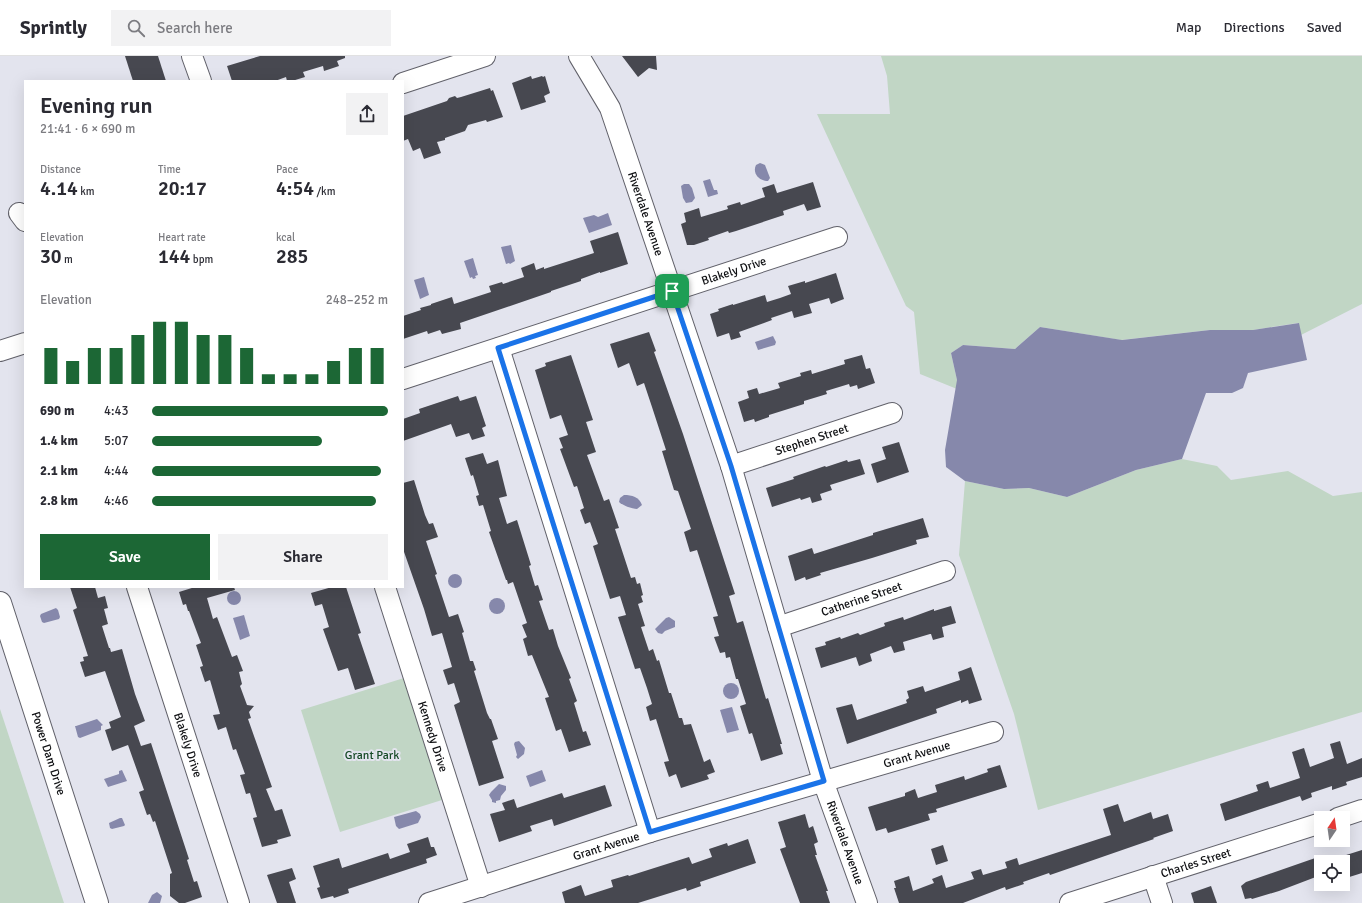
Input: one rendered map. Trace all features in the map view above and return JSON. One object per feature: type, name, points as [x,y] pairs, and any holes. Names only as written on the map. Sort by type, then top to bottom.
[{"type":"main road","name":"Power Dam Drive","points":[[0,604],[98,903]]},
{"type":"street","points":[[192,56],[200,80]]},
{"type":"street","points":[[404,83],[486,56]]},
{"type":"street","name":"Riverdale Avenue","points":[[578,56],[610,108],[731,466],[824,781],[867,903]]},
{"type":"street","name":"Blakely Drive","points":[[404,379],[837,237]]},
{"type":"street","points":[[0,351],[24,343]]},
{"type":"street","points":[[498,348],[650,832]]},
{"type":"street","name":"Stephen Street","points":[[731,466],[892,414]]},
{"type":"street","name":"Catherine Street","points":[[778,627],[946,571]]},
{"type":"street","name":"Blakely Drive","points":[[137,588],[239,903]]},
{"type":"street","name":"Kennedy Drive","points":[[385,588],[481,887]]},
{"type":"street","name":"Grant Avenue","points":[[429,903],[650,832],[992,732]]},
{"type":"street","points":[[1350,814],[1362,810]]},
{"type":"street","name":"Charles Street","points":[[1070,903],[1314,825]]},
{"type":"street","points":[[1153,876],[1162,903]]},
{"type":"green space","points":[[881,56],[1362,56],[1362,304],[1301,335],[1298,323],[1253,330],[1210,330],[1121,340],[1040,327],[1015,349],[963,345],[951,353],[957,380],[957,389],[920,374],[914,312],[906,306],[817,114],[890,114],[887,76]]},
{"type":"green space","points":[[1182,459],[1217,466],[1231,480],[1288,471],[1333,496],[1362,492],[1362,712],[1038,810],[1014,714],[959,555],[965,481],[1004,489],[1029,488],[1067,497],[1136,470]]},
{"type":"green space","name":"Grant Park","points":[[404,678],[442,800],[340,832],[301,710]]},
{"type":"green space","points":[[0,709],[64,903],[0,903]]},
{"type":"water","points":[[760,163],[765,165],[770,178],[768,181],[762,180],[756,174],[756,165]]},
{"type":"water","points":[[710,179],[714,190],[717,190],[718,194],[708,197],[703,181]]},
{"type":"water","points":[[684,184],[689,184],[692,188],[695,198],[692,202],[686,203],[683,198],[681,186]]},
{"type":"water","points":[[608,213],[612,225],[589,233],[583,218],[594,215],[598,217]]},
{"type":"water","points":[[511,245],[515,261],[510,264],[506,264],[501,247]]},
{"type":"water","points":[[473,258],[478,275],[473,279],[472,277],[470,278],[464,261]]},
{"type":"water","points":[[424,277],[429,295],[420,299],[414,280]]},
{"type":"water","points":[[1299,323],[1307,360],[1248,373],[1243,388],[1232,393],[1206,393],[1182,459],[1136,470],[1067,497],[1029,488],[1004,489],[965,481],[946,467],[945,450],[957,380],[951,353],[963,345],[1015,349],[1040,327],[1122,340],[1210,330],[1253,330]]},
{"type":"water","points":[[773,336],[776,342],[775,345],[758,350],[755,342]]},
{"type":"water","points":[[624,495],[635,497],[642,505],[637,509],[630,508],[622,504],[619,502],[620,498]]},
{"type":"water","points":[[452,574],[458,574],[462,578],[462,584],[458,588],[452,588],[448,584],[448,578]]},
{"type":"water","points":[[231,591],[237,591],[241,595],[241,601],[237,605],[231,605],[227,601],[227,595]]},
{"type":"water","points":[[494,598],[500,598],[505,603],[503,612],[500,614],[494,614],[489,609],[489,603]]},
{"type":"water","points":[[56,608],[60,617],[59,619],[44,623],[42,622],[40,616],[41,614]]},
{"type":"water","points":[[244,615],[250,636],[240,640],[233,618]]},
{"type":"water","points":[[669,617],[675,621],[675,627],[665,631],[662,634],[658,633],[655,629]]},
{"type":"water","points":[[731,683],[738,688],[739,691],[734,698],[731,699],[724,694],[723,691],[728,684]]},
{"type":"water","points":[[732,707],[739,730],[727,733],[720,710]]},
{"type":"water","points":[[97,719],[103,725],[101,726],[101,730],[80,738],[78,737],[75,726]]},
{"type":"water","points":[[519,741],[525,748],[524,754],[518,759],[516,757],[517,755],[514,744],[515,742]]},
{"type":"water","points":[[122,770],[127,781],[108,787],[104,779],[119,774],[119,771]]},
{"type":"water","points":[[542,770],[546,781],[530,787],[526,776]]},
{"type":"water","points":[[499,784],[506,786],[506,790],[501,796],[500,800],[496,801],[496,803],[492,802],[489,795]]},
{"type":"water","points":[[416,811],[421,817],[418,823],[399,829],[396,826],[394,817]]},
{"type":"water","points":[[122,818],[125,825],[124,826],[112,829],[110,828],[109,823]]},
{"type":"water","points":[[157,892],[162,896],[160,903],[148,903],[152,895]]},
{"type":"building","points":[[125,56],[158,56],[166,80],[133,80]]},
{"type":"building","points":[[260,56],[345,56],[345,58],[337,61],[339,66],[324,71],[323,66],[303,72],[305,77],[295,80],[287,80],[286,77],[278,80],[232,80],[227,66]]},
{"type":"building","points":[[622,56],[656,56],[657,70],[649,68],[638,77]]},
{"type":"building","points":[[531,76],[532,79],[545,76],[550,93],[544,96],[546,102],[521,110],[512,83]]},
{"type":"building","points":[[490,88],[491,91],[493,90],[503,117],[487,122],[486,120],[468,125],[465,131],[437,142],[441,153],[424,159],[420,148],[413,151],[408,139],[404,141],[404,116],[447,101],[449,98],[455,96],[457,98]]},
{"type":"building","points":[[813,182],[821,207],[807,211],[804,204],[783,211],[784,215],[729,233],[728,231],[694,245],[687,245],[681,224],[686,222],[684,213],[699,208],[701,217],[728,209],[727,206],[740,202],[741,205],[765,197],[762,188],[774,184],[777,193]]},
{"type":"building","points":[[618,232],[628,264],[600,272],[551,292],[460,323],[461,329],[442,334],[440,330],[428,334],[427,331],[404,339],[404,316],[421,310],[420,308],[452,297],[454,304],[491,292],[489,286],[502,282],[503,284],[524,277],[521,268],[534,263],[536,270],[544,267],[544,269],[594,253],[590,241]]},
{"type":"building","points":[[836,273],[844,299],[831,304],[829,298],[809,304],[812,313],[794,318],[792,311],[771,318],[772,320],[739,332],[741,337],[731,340],[729,333],[717,337],[710,314],[719,311],[718,309],[765,295],[767,302],[791,294],[788,286],[805,281],[805,283]]},
{"type":"building","points":[[649,332],[656,351],[654,352],[683,434],[735,594],[729,596],[737,623],[743,621],[766,699],[768,698],[782,744],[780,744],[783,754],[761,761],[752,733],[749,734],[740,706],[746,704],[738,679],[736,679],[730,657],[726,658],[725,652],[720,653],[714,637],[719,636],[713,617],[718,616],[697,550],[690,552],[684,532],[691,529],[678,491],[674,490],[662,451],[666,450],[644,383],[637,386],[629,363],[618,368],[610,344]]},
{"type":"building","points":[[571,355],[593,420],[586,422],[596,452],[587,455],[604,501],[609,499],[619,528],[615,529],[631,578],[635,577],[637,584],[640,583],[643,602],[638,604],[645,626],[641,627],[649,651],[653,649],[657,661],[659,660],[669,693],[671,693],[679,718],[682,718],[684,725],[691,724],[704,762],[710,759],[715,772],[707,775],[709,779],[681,788],[676,774],[669,777],[664,762],[669,761],[656,719],[650,721],[646,707],[652,704],[647,688],[640,668],[635,669],[618,617],[626,615],[620,596],[610,599],[593,546],[598,544],[590,522],[585,524],[580,510],[584,508],[577,486],[574,487],[560,449],[563,448],[559,438],[568,435],[561,415],[550,419],[535,370],[546,366],[545,363]]},
{"type":"building","points":[[862,355],[866,369],[870,368],[875,383],[858,389],[857,385],[850,387],[849,384],[826,391],[827,394],[804,401],[804,404],[769,415],[769,417],[755,422],[754,419],[744,422],[738,402],[749,398],[747,391],[757,388],[759,394],[780,388],[778,383],[801,376],[800,373],[811,370],[812,374],[845,364],[844,360]]},
{"type":"building","points":[[458,396],[460,401],[476,396],[486,426],[482,428],[485,436],[472,440],[469,433],[456,437],[451,424],[404,441],[404,419],[420,413],[419,409]]},
{"type":"building","points":[[899,442],[909,472],[877,483],[871,464],[886,459],[882,447]]},
{"type":"building","points":[[483,453],[487,464],[498,460],[507,496],[499,498],[507,524],[517,520],[531,565],[529,566],[535,586],[538,585],[543,600],[539,601],[549,630],[553,629],[571,678],[569,679],[577,701],[574,703],[583,732],[586,731],[591,745],[569,752],[561,729],[556,731],[545,698],[549,697],[532,655],[528,656],[523,639],[527,637],[522,625],[527,623],[513,582],[508,584],[506,580],[489,532],[491,531],[483,505],[479,506],[476,496],[479,495],[473,475],[471,476],[465,458]]},
{"type":"building","points":[[860,459],[865,474],[830,485],[832,490],[820,494],[822,500],[812,503],[810,497],[801,500],[800,498],[772,507],[766,488],[794,479],[793,477],[825,466],[826,467],[847,460],[848,462]]},
{"type":"building","points":[[414,480],[425,515],[429,524],[433,523],[438,537],[426,541],[437,574],[435,575],[449,617],[458,614],[464,632],[462,633],[470,661],[473,661],[476,670],[474,671],[487,713],[491,719],[498,739],[492,741],[504,778],[479,786],[454,705],[460,702],[454,683],[448,685],[443,670],[452,667],[442,633],[432,636],[404,552],[404,483]]},
{"type":"building","points":[[923,518],[929,537],[916,540],[917,544],[820,573],[821,575],[806,580],[805,577],[795,581],[788,556],[812,548],[814,554],[873,535],[873,533]]},
{"type":"building","points":[[70,588],[95,588],[98,598],[105,596],[108,608],[104,609],[108,624],[102,626],[109,648],[111,652],[122,649],[135,694],[145,721],[134,726],[141,746],[151,743],[189,859],[187,860],[194,882],[197,881],[202,897],[185,903],[179,903],[170,896],[170,874],[172,873],[155,821],[153,822],[150,814],[147,815],[139,792],[144,790],[128,745],[112,751],[105,730],[111,728],[109,722],[121,717],[105,671],[85,677],[80,662],[84,661],[83,657],[88,656],[73,610],[77,608]]},
{"type":"building","points":[[192,588],[234,588],[235,590],[207,598],[213,619],[217,617],[232,657],[237,655],[243,671],[239,672],[242,684],[240,686],[247,705],[254,706],[249,712],[251,718],[248,719],[272,787],[266,789],[275,811],[282,809],[291,836],[277,840],[278,843],[262,847],[253,818],[257,817],[250,793],[246,794],[240,775],[245,774],[236,749],[233,750],[226,727],[218,730],[213,715],[220,714],[210,680],[205,682],[200,667],[203,666],[196,645],[201,643],[186,604],[183,605],[179,592]]},
{"type":"building","points":[[328,588],[346,588],[361,633],[358,634],[375,684],[355,690],[348,668],[338,671],[323,629],[329,627],[322,604],[315,606],[311,593]]},
{"type":"building","points":[[951,606],[956,623],[942,627],[944,637],[933,640],[930,634],[903,642],[905,650],[894,653],[891,646],[870,654],[872,661],[859,666],[856,657],[821,668],[815,648],[826,645],[825,642],[840,637],[841,639],[858,633],[860,635],[885,626],[884,623],[903,617],[904,620],[934,609],[934,611]]},
{"type":"building","points":[[971,667],[982,700],[969,704],[968,700],[961,703],[961,700],[936,709],[937,713],[847,744],[836,708],[852,704],[857,720],[907,703],[906,700],[909,698],[907,691],[923,686],[925,692],[960,680],[958,672]]},
{"type":"building","points":[[1340,741],[1347,764],[1362,758],[1362,777],[1346,782],[1347,785],[1332,790],[1332,786],[1311,793],[1312,797],[1302,801],[1300,796],[1225,821],[1220,804],[1258,791],[1256,785],[1268,781],[1270,788],[1300,778],[1292,752],[1304,748],[1310,767],[1334,758],[1330,744]]},
{"type":"building","points":[[1000,765],[1007,787],[936,809],[937,812],[928,814],[930,820],[888,833],[886,828],[876,831],[868,807],[905,796],[905,793],[915,789],[918,798],[937,792],[935,785],[964,776],[965,780],[988,772],[987,769]]},
{"type":"building","points":[[605,785],[612,806],[554,826],[552,819],[530,826],[532,831],[499,842],[490,814],[505,810],[502,803],[514,799],[517,808],[562,793],[564,798]]},
{"type":"building","points":[[1118,804],[1124,822],[1151,812],[1153,819],[1168,814],[1173,831],[1050,875],[1049,873],[1023,882],[1024,884],[1006,890],[1005,887],[963,903],[899,903],[894,888],[896,888],[894,881],[909,876],[913,891],[934,883],[932,879],[942,875],[946,888],[974,879],[971,872],[981,869],[983,875],[1007,868],[1005,862],[1017,858],[1019,865],[1111,835],[1103,809]]},
{"type":"building","points":[[805,814],[809,828],[813,826],[818,842],[814,844],[817,855],[815,855],[828,891],[826,891],[830,903],[800,903],[780,849],[786,847],[778,822]]},
{"type":"building","points":[[428,837],[431,847],[434,847],[437,855],[426,859],[427,863],[348,889],[349,893],[334,898],[333,896],[321,899],[317,888],[320,887],[313,866],[339,858],[342,868],[388,853],[390,859],[410,852],[407,844]]},
{"type":"building","points":[[748,839],[756,863],[700,882],[701,886],[687,891],[686,888],[638,903],[565,903],[562,892],[581,885],[585,896],[613,887],[611,880],[629,876],[689,857],[692,864],[712,857],[709,849],[727,843],[728,846]]},
{"type":"building","points":[[943,845],[948,861],[936,865],[931,849]]},
{"type":"building","points":[[1362,850],[1362,873],[1350,877],[1350,855],[1346,855]]},
{"type":"building","points":[[1314,858],[1314,878],[1279,891],[1252,899],[1245,899],[1241,886],[1246,882]]},
{"type":"building","points":[[292,868],[296,879],[289,882],[296,903],[277,903],[267,875]]},
{"type":"building","points":[[1211,886],[1217,903],[1194,903],[1191,893]]},
{"type":"route","points":[[672,291],[731,466],[824,781],[650,832],[498,348],[672,291]]}]
